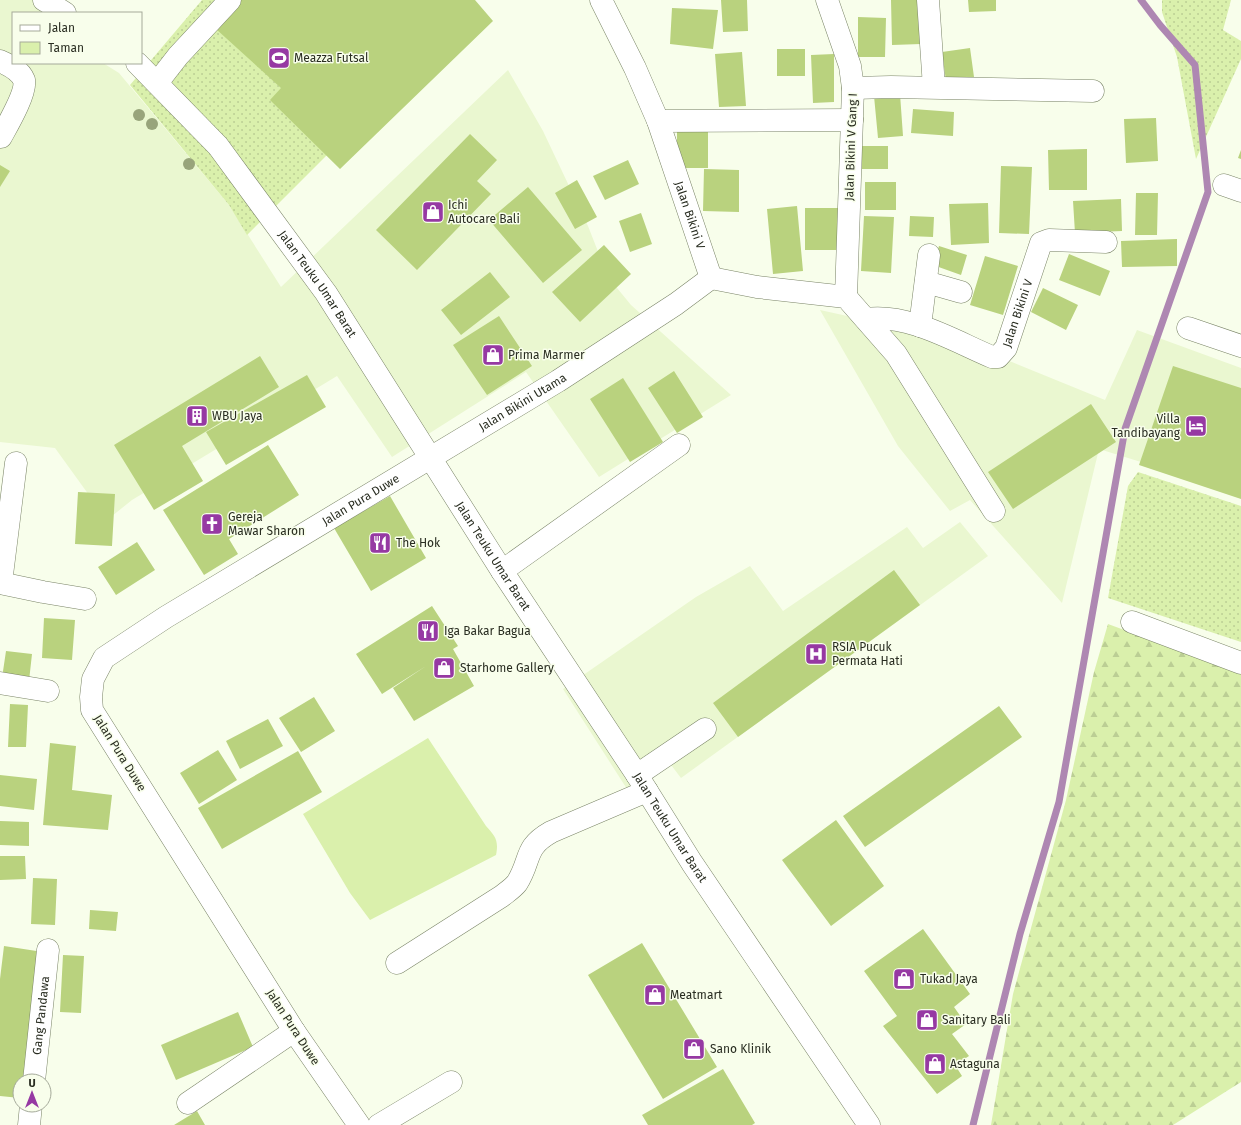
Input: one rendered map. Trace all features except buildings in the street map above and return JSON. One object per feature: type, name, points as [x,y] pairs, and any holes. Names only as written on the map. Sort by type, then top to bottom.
[{"type":"street","points":[[44,0],[63,12]]},
{"type":"street","points":[[157,83],[178,56],[230,0]]},
{"type":"street","name":"Jalan Bikini V","points":[[601,0],[658,121],[711,278]]},
{"type":"street","name":"Jalan Bikini V Gang I","points":[[828,0],[850,66],[853,88],[846,297]]},
{"type":"street","points":[[928,0],[934,88]]},
{"type":"street","points":[[0,61],[13,67],[24,80],[24,90],[1,137]]},
{"type":"street","name":"Jalan Teuku Umar Barat","points":[[137,64],[218,146],[326,293],[502,571],[642,783],[692,863],[869,1125]]},
{"type":"street","points":[[853,88],[1093,91]]},
{"type":"street","points":[[658,121],[852,120]]},
{"type":"street","name":"Jalan Bikini V","points":[[866,319],[880,317],[897,319],[920,326],[992,357],[998,357],[1006,348],[1041,243],[1049,240],[1106,242]]},
{"type":"street","points":[[920,326],[929,254]]},
{"type":"street","points":[[711,278],[757,287],[846,297],[896,354],[994,511]]},
{"type":"street","name":"Jalan Bikini Utama","points":[[431,457],[558,381],[676,304],[711,278]]},
{"type":"street","points":[[926,282],[961,292]]},
{"type":"street","points":[[1188,328],[1241,346]]},
{"type":"street","points":[[502,571],[679,445]]},
{"type":"street","name":"Jalan Pura Duwe","points":[[359,1125],[294,1031],[92,710],[91,697],[93,679],[104,658],[166,617],[431,457]]},
{"type":"street","points":[[16,463],[0,583],[85,599]]},
{"type":"street","points":[[1132,622],[1241,663]]},
{"type":"street","points":[[0,683],[48,691]]},
{"type":"street","points":[[397,963],[502,896],[516,885],[531,849],[538,839],[642,783],[705,729]]},
{"type":"street","name":"Gang Pandawa","points":[[35,1073],[48,950]]},
{"type":"street","points":[[188,1103],[294,1031]]},
{"type":"street","points":[[379,1125],[451,1082]]},
{"type":"street","points":[[29,1125],[30,1113]]},
{"type":"shaded area","points":[[0,0],[54,0],[47,12],[12,12],[12,64],[105,64],[119,73],[229,205],[281,287],[508,70],[543,131],[588,226],[608,277],[631,305],[731,395],[599,477],[526,372],[392,457],[337,376],[132,500],[107,520],[55,448],[0,442]]},
{"type":"shaded area","points":[[820,310],[960,341],[1105,400],[1137,330],[1241,368],[1241,493],[1099,449],[1062,603],[970,500],[950,511],[898,446]]},
{"type":"shaded area","points":[[960,522],[988,556],[681,778],[668,761],[627,789],[563,689],[696,597],[750,566],[783,611],[907,527],[923,548]]},
{"type":"green space","points":[[202,0],[468,0],[473,9],[247,235],[229,205],[130,85]]},
{"type":"green space","points":[[1162,0],[1231,0],[1223,30],[1241,41],[1241,59],[1196,159],[1177,57],[1162,12]]},
{"type":"green space","points":[[1138,472],[1241,506],[1241,642],[1108,598],[1128,486]]},
{"type":"green space","points":[[1108,624],[1241,673],[1241,1082],[1173,1125],[991,1125],[1013,994],[1066,800],[1094,672]]},
{"type":"green space","points":[[428,738],[496,839],[496,855],[370,920],[350,893],[303,814]]},
{"type":"waterway","points":[[973,1125],[1020,934],[1059,802],[1125,429],[1208,192],[1195,65],[1160,25],[1141,0]]},
{"type":"place","name":"Meazza Futsal","points":[[279,58]]},
{"type":"place","name":"Ichi Autocare Bali","points":[[433,212]]},
{"type":"place","name":"Prima Marmer","points":[[493,355]]},
{"type":"place","name":"WBU Jaya","points":[[197,416]]},
{"type":"place","name":"Villa Tandibayang","points":[[1196,426]]},
{"type":"place","name":"Gereja Mawar Sharon","points":[[212,524]]},
{"type":"place","name":"The Hok","points":[[380,543]]},
{"type":"place","name":"Iga Bakar Bagua","points":[[428,631]]},
{"type":"place","name":"RSIA Pucuk Permata Hati","points":[[816,654]]},
{"type":"place","name":"Starhome Gallery","points":[[444,668]]},
{"type":"place","name":"Tukad Jaya","points":[[904,979]]},
{"type":"place","name":"Meatmart","points":[[655,995]]},
{"type":"place","name":"Sanitary Bali","points":[[927,1020]]},
{"type":"place","name":"Sano Klinik","points":[[694,1049]]},
{"type":"place","name":"Astaguna","points":[[935,1064]]}]
